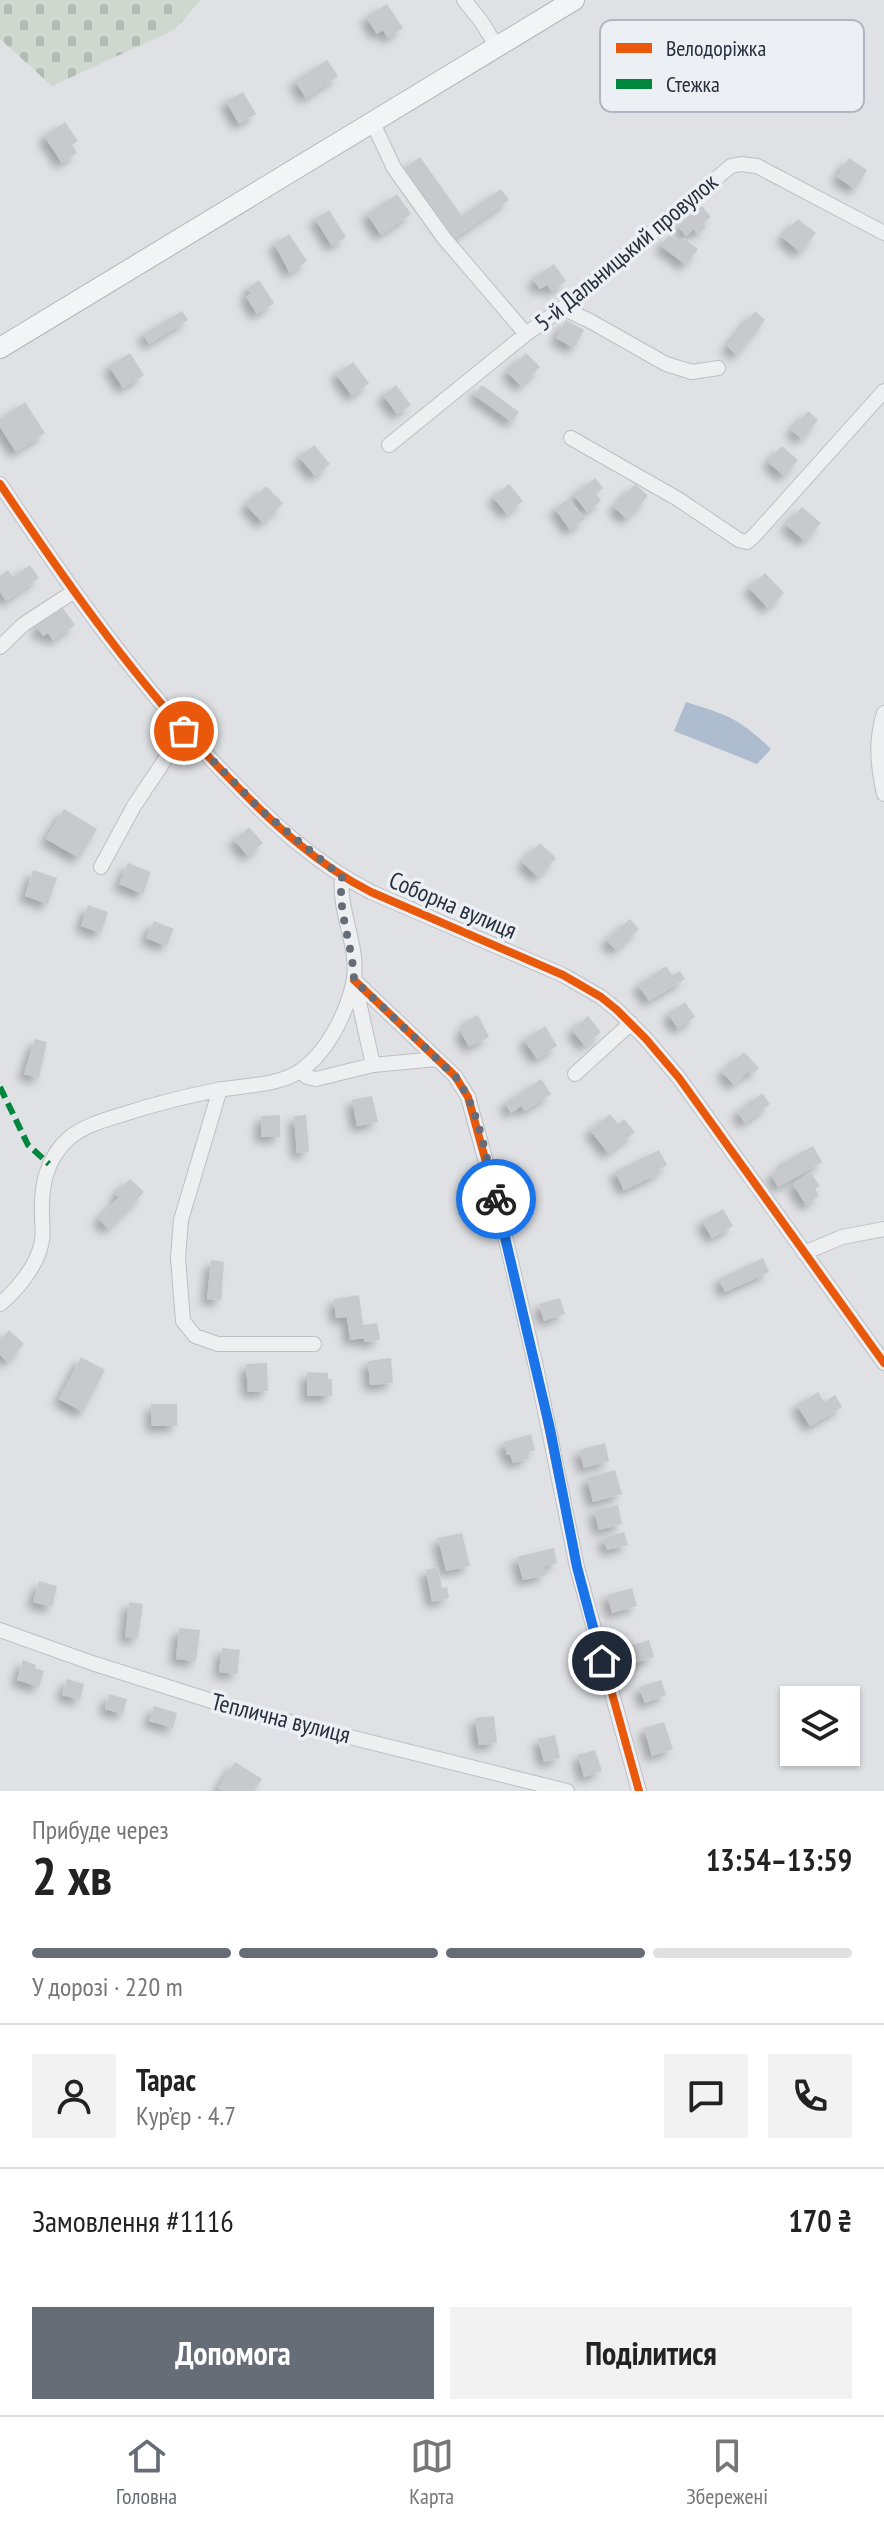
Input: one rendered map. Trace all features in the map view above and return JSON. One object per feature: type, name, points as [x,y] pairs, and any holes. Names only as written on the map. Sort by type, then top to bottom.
[{"type":"highway","points":[[0,348],[574,0]]},
{"type":"street","points":[[464,0],[497,47]]},
{"type":"street","points":[[372,121],[394,168],[444,238],[526,334]]},
{"type":"street","name":"5-й Дальницький провулок","points":[[389,445],[562,308],[724,171],[741,164],[757,166],[884,233]]},
{"type":"street","points":[[562,308],[666,364],[692,372],[718,368]]},
{"type":"street","points":[[571,438],[747,542],[884,391]]},
{"type":"street","name":"Соборна вулиця","points":[[0,484],[102,632],[184,731],[262,811],[342,877],[563,975],[601,997],[631,1023],[679,1078],[884,1363]]},
{"type":"street","points":[[0,647],[24,624],[73,592]]},
{"type":"street","points":[[884,713],[878,741],[878,763],[884,794]]},
{"type":"street","points":[[101,867],[134,806],[184,731]]},
{"type":"street","points":[[342,877],[341,902],[373,1065]]},
{"type":"street","points":[[354,980],[463,1087],[474,1114],[536,1367],[577,1567],[639,1791]]},
{"type":"street","points":[[0,1304],[21,1283],[38,1253],[43,1235],[41,1192],[44,1179],[57,1152],[68,1139],[93,1124],[151,1105],[220,1089],[279,1080],[301,1071],[321,1050],[338,1024],[354,980]]},
{"type":"street","points":[[575,1074],[631,1023]]},
{"type":"street","points":[[301,1071],[307,1077],[316,1079],[373,1065],[437,1059]]},
{"type":"street","points":[[220,1089],[181,1220],[178,1258],[183,1321],[195,1336],[218,1344],[314,1344]]},
{"type":"street","points":[[804,1253],[842,1237],[884,1229]]},
{"type":"street","name":"Теплична вулиця","points":[[0,1630],[237,1709],[567,1791]]},
{"type":"green space","points":[[0,0],[201,0],[174,30],[52,86],[0,39]]},
{"type":"water","points":[[686,702],[732,719],[771,749],[757,764],[674,731]]},
{"type":"building","points":[[387,4],[403,28],[388,38],[383,30],[377,34],[366,17]]},
{"type":"building","points":[[327,60],[338,76],[306,98],[295,81]]},
{"type":"building","points":[[243,92],[256,114],[239,124],[226,101]]},
{"type":"building","points":[[65,122],[78,141],[72,145],[77,153],[62,163],[44,136]]},
{"type":"building","points":[[420,157],[462,216],[501,189],[509,200],[452,240],[403,169]]},
{"type":"building","points":[[849,158],[867,170],[855,189],[837,177]]},
{"type":"building","points":[[397,194],[411,214],[381,235],[367,214]]},
{"type":"building","points":[[702,206],[711,217],[703,223],[706,227],[698,234],[694,229],[686,236],[678,226]]},
{"type":"building","points":[[329,210],[346,237],[332,246],[315,219]]},
{"type":"building","points":[[798,219],[816,233],[800,252],[782,237]]},
{"type":"building","points":[[289,234],[307,261],[290,273],[274,244]]},
{"type":"building","points":[[669,235],[680,243],[683,238],[698,249],[686,265],[661,246]]},
{"type":"building","points":[[554,264],[566,281],[552,291],[547,285],[540,289],[533,279]]},
{"type":"building","points":[[259,280],[274,303],[257,314],[246,297],[251,293],[248,288]]},
{"type":"building","points":[[182,311],[188,320],[149,344],[143,334]]},
{"type":"building","points":[[755,311],[765,320],[737,355],[727,346]]},
{"type":"building","points":[[566,320],[584,330],[574,348],[556,338]]},
{"type":"building","points":[[130,353],[144,375],[123,388],[109,366]]},
{"type":"building","points":[[526,353],[540,367],[521,386],[507,372]]},
{"type":"building","points":[[353,362],[369,383],[352,396],[336,374]]},
{"type":"building","points":[[396,385],[411,405],[397,414],[383,395]]},
{"type":"building","points":[[482,385],[519,412],[512,422],[474,395]]},
{"type":"building","points":[[25,402],[45,433],[16,452],[0,427],[0,419]]},
{"type":"building","points":[[808,411],[818,420],[802,439],[791,430]]},
{"type":"building","points":[[314,445],[330,464],[315,476],[299,457]]},
{"type":"building","points":[[782,446],[798,460],[784,476],[768,462]]},
{"type":"building","points":[[595,478],[603,488],[596,494],[601,501],[587,512],[574,495]]},
{"type":"building","points":[[509,484],[523,501],[507,514],[493,497]]},
{"type":"building","points":[[635,484],[648,496],[627,519],[614,507]]},
{"type":"building","points":[[266,486],[283,503],[263,523],[246,505]]},
{"type":"building","points":[[569,498],[585,519],[570,530],[555,509]]},
{"type":"building","points":[[802,507],[821,523],[805,541],[786,525]]},
{"type":"building","points":[[30,565],[39,578],[6,601],[0,592],[0,576],[8,570],[13,577]]},
{"type":"building","points":[[765,573],[784,593],[768,608],[749,588]]},
{"type":"building","points":[[63,608],[75,625],[53,640],[48,633],[43,636],[36,626]]},
{"type":"building","points":[[64,809],[97,829],[79,858],[46,839]]},
{"type":"building","points":[[249,827],[263,843],[248,856],[234,840]]},
{"type":"building","points":[[540,843],[556,858],[538,877],[522,862]]},
{"type":"building","points":[[128,863],[151,872],[143,894],[119,884]]},
{"type":"building","points":[[33,870],[57,878],[48,904],[25,896]]},
{"type":"building","points":[[88,905],[108,912],[101,933],[81,926]]},
{"type":"building","points":[[630,919],[639,929],[616,950],[606,940]]},
{"type":"building","points":[[154,921],[174,929],[166,946],[146,938]]},
{"type":"building","points":[[666,966],[672,975],[680,971],[685,979],[649,1001],[638,985]]},
{"type":"building","points":[[685,1002],[695,1017],[678,1029],[668,1014]]},
{"type":"building","points":[[478,1015],[489,1037],[469,1047],[460,1030],[468,1025],[466,1021]]},
{"type":"building","points":[[588,1016],[601,1032],[585,1046],[572,1030]]},
{"type":"building","points":[[545,1026],[557,1046],[537,1059],[524,1040]]},
{"type":"building","points":[[35,1039],[47,1042],[39,1078],[24,1074]]},
{"type":"building","points":[[744,1052],[759,1068],[752,1074],[749,1071],[734,1085],[722,1072]]},
{"type":"building","points":[[541,1079],[551,1094],[525,1111],[521,1106],[511,1113],[505,1103]]},
{"type":"building","points":[[762,1093],[770,1104],[745,1123],[737,1112]]},
{"type":"building","points":[[372,1096],[378,1122],[357,1126],[352,1100]]},
{"type":"building","points":[[610,1114],[618,1124],[624,1119],[635,1132],[608,1153],[590,1130]]},
{"type":"building","points":[[280,1115],[280,1137],[261,1137],[261,1116]]},
{"type":"building","points":[[306,1115],[309,1152],[297,1153],[294,1116]]},
{"type":"building","points":[[813,1146],[822,1162],[778,1187],[771,1174],[784,1167],[782,1163]]},
{"type":"building","points":[[659,1150],[667,1165],[658,1170],[660,1173],[624,1190],[615,1172]]},
{"type":"building","points":[[811,1173],[820,1186],[815,1189],[819,1196],[806,1205],[793,1184]]},
{"type":"building","points":[[130,1179],[144,1192],[109,1229],[98,1219],[119,1197],[115,1194]]},
{"type":"building","points":[[723,1209],[733,1226],[712,1238],[702,1221]]},
{"type":"building","points":[[763,1258],[769,1272],[725,1292],[719,1279]]},
{"type":"building","points":[[211,1260],[224,1262],[221,1300],[207,1299]]},
{"type":"building","points":[[359,1295],[363,1325],[377,1323],[380,1340],[350,1340],[347,1317],[336,1318],[334,1299]]},
{"type":"building","points":[[560,1298],[565,1314],[544,1321],[539,1304]]},
{"type":"building","points":[[9,1330],[24,1344],[8,1362],[0,1355],[0,1340]]},
{"type":"building","points":[[81,1357],[105,1370],[83,1412],[59,1399]]},
{"type":"building","points":[[391,1358],[393,1383],[370,1385],[368,1361]]},
{"type":"building","points":[[267,1363],[268,1391],[248,1392],[246,1364]]},
{"type":"building","points":[[307,1372],[328,1373],[328,1379],[332,1379],[332,1396],[307,1396]]},
{"type":"building","points":[[818,1392],[824,1402],[835,1395],[842,1407],[810,1426],[797,1405]]},
{"type":"building","points":[[151,1404],[177,1404],[177,1426],[152,1426]]},
{"type":"building","points":[[531,1434],[535,1450],[527,1452],[529,1458],[513,1463],[504,1442]]},
{"type":"building","points":[[605,1443],[609,1461],[584,1468],[579,1450]]},
{"type":"building","points":[[615,1470],[622,1494],[593,1502],[587,1478]]},
{"type":"building","points":[[618,1505],[622,1524],[599,1530],[594,1510]]},
{"type":"building","points":[[624,1532],[628,1545],[607,1550],[603,1538]]},
{"type":"building","points":[[462,1533],[470,1566],[446,1571],[438,1538]]},
{"type":"building","points":[[554,1548],[557,1563],[544,1566],[546,1575],[523,1580],[517,1557]]},
{"type":"building","points":[[438,1567],[442,1588],[447,1587],[449,1598],[432,1602],[426,1570]]},
{"type":"building","points":[[39,1581],[57,1586],[52,1607],[33,1602]]},
{"type":"building","points":[[632,1588],[637,1606],[612,1613],[607,1595]]},
{"type":"building","points":[[129,1602],[143,1604],[138,1638],[125,1637]]},
{"type":"building","points":[[179,1628],[200,1630],[196,1661],[176,1659]]},
{"type":"building","points":[[649,1640],[654,1657],[632,1664],[627,1647]]},
{"type":"building","points":[[222,1648],[240,1650],[237,1674],[219,1672]]},
{"type":"building","points":[[23,1660],[44,1671],[39,1687],[17,1680]]},
{"type":"building","points":[[67,1679],[84,1684],[80,1700],[62,1695]]},
{"type":"building","points":[[661,1680],[666,1695],[645,1703],[639,1687]]},
{"type":"building","points":[[109,1694],[127,1699],[123,1714],[105,1709]]},
{"type":"building","points":[[154,1706],[177,1713],[173,1728],[149,1721]]},
{"type":"building","points":[[494,1716],[497,1743],[479,1745],[475,1718]]},
{"type":"building","points":[[664,1722],[673,1749],[652,1756],[644,1728]]},
{"type":"building","points":[[555,1735],[560,1758],[544,1762],[538,1739]]},
{"type":"building","points":[[595,1750],[602,1771],[584,1777],[578,1755]]},
{"type":"building","points":[[235,1762],[262,1779],[254,1791],[223,1791],[218,1788]]},
{"type":"marked path","points":[[0,1087],[28,1145],[49,1164]]},
{"type":"cycle path","points":[[0,484],[136,673],[197,744],[295,841],[332,869],[371,892],[563,975],[617,1010],[679,1078],[884,1363]]},
{"type":"cycle path","points":[[354,980],[455,1076],[468,1097],[497,1202],[536,1367],[577,1567],[639,1791]]},
{"type":"way so far","points":[[184,731],[262,811],[342,877],[341,902],[351,946],[354,980],[422,1043],[463,1087],[474,1114],[496,1199]]},
{"type":"route","points":[[496,1199],[557,1460],[577,1567],[602,1661]]}]
